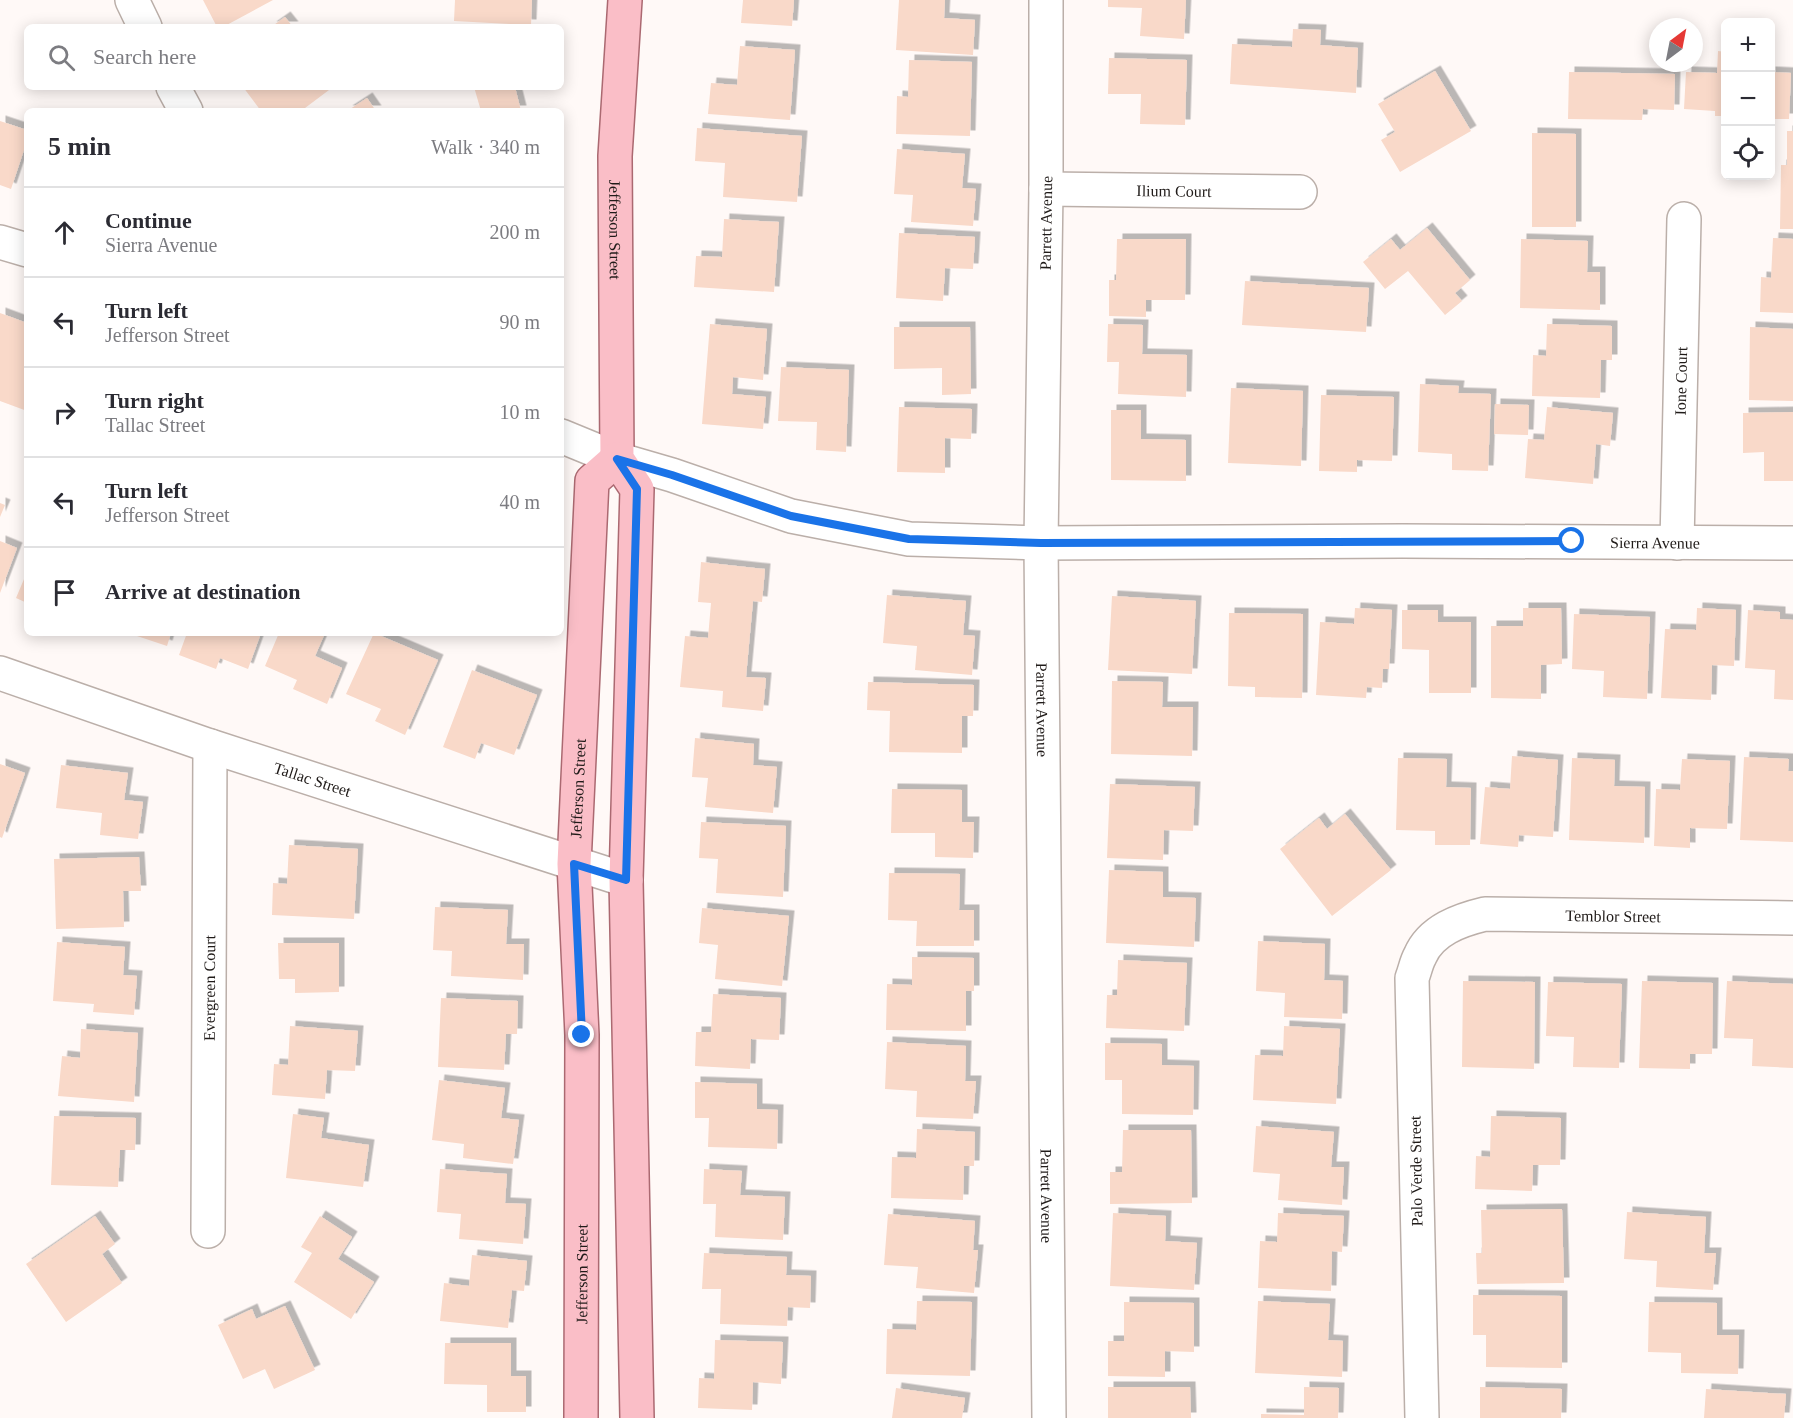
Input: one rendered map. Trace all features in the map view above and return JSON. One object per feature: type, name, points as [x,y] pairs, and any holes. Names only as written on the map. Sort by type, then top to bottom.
[{"type":"main road","name":"Jefferson Street","points":[[582,1418],[582,1035],[574,864],[592,481],[617,459],[615,156],[625,0]]},
{"type":"main road","points":[[617,459],[637,489],[626,880],[637,1418]]},
{"type":"street","points":[[132,0],[144,24]]},
{"type":"street","name":"Parrett Avenue","points":[[1046,0],[1041,543],[1049,1418]]},
{"type":"street","points":[[175,90],[184,108]]},
{"type":"street","name":"Ilium Court","points":[[1046,189],[1300,192]]},
{"type":"street","name":"Ione Court","points":[[1677,543],[1684,219]]},
{"type":"street","points":[[0,242],[24,249]]},
{"type":"street","name":"Sierra Avenue","points":[[564,437],[617,459],[672,475],[791,516],[909,539],[1041,543],[1390,541],[1793,543]]},
{"type":"street","name":"Tallac Street","points":[[0,673],[210,746],[626,880]]},
{"type":"street","name":"Evergreen Court","points":[[208,1231],[210,746]]},
{"type":"street","name":"Temblor Street","points":[[1439,933],[1461,920],[1485,914],[1793,918]]},
{"type":"street","name":"Palo Verde Street","points":[[1422,1418],[1412,978],[1420,954],[1439,933]]},
{"type":"building","points":[[203,0],[273,0],[229,24],[215,24]]},
{"type":"building","points":[[455,0],[532,0],[531,24],[454,21]]},
{"type":"building","points":[[743,0],[794,0],[792,26],[741,23]]},
{"type":"building","points":[[899,0],[945,0],[944,18],[975,20],[973,55],[896,50]]},
{"type":"building","points":[[1108,0],[1186,0],[1184,39],[1140,36],[1142,8],[1108,7]]},
{"type":"building","points":[[285,17],[291,24],[275,24]]},
{"type":"building","points":[[1293,29],[1321,30],[1320,45],[1358,48],[1356,93],[1230,84],[1232,44],[1292,47]]},
{"type":"building","points":[[740,46],[795,50],[790,120],[708,114],[711,83],[737,85]]},
{"type":"building","points":[[1718,51],[1721,51],[1721,116],[1715,116],[1715,111],[1684,109],[1686,72],[1717,73]]},
{"type":"building","points":[[1109,58],[1187,60],[1185,125],[1140,124],[1141,94],[1108,94]]},
{"type":"building","points":[[909,60],[972,62],[970,136],[896,134],[897,96],[908,97]]},
{"type":"building","points":[[1435,71],[1471,131],[1400,172],[1381,140],[1395,132],[1378,104]]},
{"type":"building","points":[[1569,72],[1675,74],[1674,110],[1643,109],[1642,120],[1568,119]]},
{"type":"building","points":[[1775,72],[1791,73],[1789,119],[1775,119]]},
{"type":"building","points":[[245,90],[329,90],[305,108],[259,108]]},
{"type":"building","points":[[475,90],[516,90],[520,108],[480,108]]},
{"type":"building","points":[[367,98],[374,108],[352,108]]},
{"type":"building","points":[[0,121],[24,129],[24,150],[11,189],[0,185]]},
{"type":"building","points":[[697,128],[802,136],[797,202],[723,197],[725,163],[695,161]]},
{"type":"building","points":[[1787,131],[1793,131],[1793,229],[1780,229],[1781,165],[1787,165]]},
{"type":"building","points":[[1532,133],[1576,134],[1576,227],[1532,227]]},
{"type":"building","points":[[897,149],[965,154],[962,188],[976,189],[973,226],[911,222],[913,195],[894,194]]},
{"type":"building","points":[[724,219],[779,222],[774,292],[694,287],[696,256],[722,257]]},
{"type":"building","points":[[1427,228],[1470,280],[1455,293],[1462,301],[1445,315],[1408,271],[1385,289],[1363,262],[1391,239],[1400,250]]},
{"type":"building","points":[[899,233],[975,237],[973,269],[945,268],[943,301],[896,298]]},
{"type":"building","points":[[1773,238],[1793,239],[1793,313],[1760,312],[1761,277],[1771,278]]},
{"type":"building","points":[[1117,239],[1186,239],[1185,300],[1146,300],[1146,317],[1109,316],[1109,280],[1116,280]]},
{"type":"building","points":[[1521,239],[1588,241],[1587,272],[1600,272],[1600,310],[1520,308]]},
{"type":"building","points":[[1245,281],[1369,288],[1366,332],[1242,325]]},
{"type":"building","points":[[0,313],[24,322],[24,410],[0,401]]},
{"type":"building","points":[[710,324],[767,329],[763,380],[733,377],[732,394],[766,397],[763,429],[702,424]]},
{"type":"building","points":[[1108,324],[1143,325],[1142,354],[1187,355],[1186,397],[1118,394],[1119,362],[1107,362]]},
{"type":"building","points":[[1547,324],[1612,326],[1612,360],[1601,360],[1600,398],[1532,396],[1533,355],[1546,356]]},
{"type":"building","points":[[894,327],[970,327],[971,394],[942,395],[942,368],[894,369]]},
{"type":"building","points":[[1750,327],[1793,329],[1793,401],[1749,400]]},
{"type":"building","points":[[781,367],[849,370],[846,452],[816,450],[817,422],[778,421]]},
{"type":"building","points":[[1420,384],[1459,386],[1458,393],[1491,394],[1488,471],[1452,470],[1452,454],[1418,452]]},
{"type":"building","points":[[1231,388],[1303,391],[1301,466],[1228,463]]},
{"type":"building","points":[[1321,395],[1394,397],[1392,461],[1357,460],[1357,472],[1319,471]]},
{"type":"building","points":[[1495,404],[1529,405],[1528,435],[1494,434]]},
{"type":"building","points":[[899,407],[972,409],[971,439],[945,438],[945,473],[897,472]]},
{"type":"building","points":[[1547,407],[1613,413],[1610,446],[1596,444],[1593,484],[1525,478],[1528,439],[1544,440]]},
{"type":"building","points":[[1111,410],[1141,410],[1141,439],[1186,440],[1186,481],[1111,480]]},
{"type":"building","points":[[1793,412],[1793,481],[1764,481],[1764,452],[1743,453],[1743,413]]},
{"type":"building","points":[[0,503],[5,505],[0,517]]},
{"type":"building","points":[[0,541],[17,548],[0,593]]},
{"type":"building","points":[[701,562],[765,569],[762,602],[753,601],[746,677],[766,678],[763,711],[722,707],[723,691],[680,687],[685,636],[708,638],[711,603],[698,602]]},
{"type":"building","points":[[24,579],[24,602],[16,598]]},
{"type":"building","points":[[887,595],[966,601],[963,635],[975,636],[972,675],[915,670],[917,646],[883,643]]},
{"type":"building","points":[[1112,596],[1196,601],[1192,674],[1108,670]]},
{"type":"building","points":[[1355,608],[1392,610],[1389,669],[1383,669],[1382,688],[1367,687],[1366,698],[1316,695],[1320,622],[1354,624]]},
{"type":"building","points":[[1523,608],[1561,608],[1562,664],[1541,665],[1541,699],[1491,698],[1491,626],[1523,626]]},
{"type":"building","points":[[1697,608],[1736,610],[1734,666],[1712,665],[1711,700],[1661,698],[1665,629],[1696,630]]},
{"type":"building","points":[[1402,610],[1438,610],[1438,622],[1471,622],[1471,693],[1429,693],[1429,650],[1402,649]]},
{"type":"building","points":[[1748,610],[1780,612],[1780,619],[1793,620],[1793,700],[1774,699],[1775,670],[1745,668]]},
{"type":"building","points":[[1229,613],[1303,614],[1302,698],[1255,697],[1255,687],[1228,686]]},
{"type":"building","points":[[1574,614],[1650,617],[1647,699],[1603,697],[1604,671],[1572,669]]},
{"type":"building","points":[[137,636],[170,636],[167,646]]},
{"type":"building","points":[[186,636],[260,636],[248,669],[220,658],[216,669],[179,655]]},
{"type":"building","points":[[278,636],[324,636],[315,656],[342,668],[327,704],[293,689],[297,680],[265,666]]},
{"type":"building","points":[[373,636],[381,636],[438,660],[405,735],[375,721],[381,709],[346,694]]},
{"type":"building","points":[[472,670],[537,695],[514,755],[481,743],[475,759],[443,747]]},
{"type":"building","points":[[1112,681],[1163,682],[1162,707],[1193,707],[1192,756],[1111,754]]},
{"type":"building","points":[[868,682],[974,685],[973,716],[962,716],[962,753],[889,752],[890,711],[867,710]]},
{"type":"building","points":[[695,738],[754,744],[753,765],[777,767],[773,813],[705,807],[708,778],[692,777]]},
{"type":"building","points":[[1512,756],[1558,760],[1553,837],[1519,835],[1518,847],[1480,844],[1485,787],[1510,789]]},
{"type":"building","points":[[1744,757],[1789,759],[1788,771],[1793,771],[1793,842],[1740,840]]},
{"type":"building","points":[[1398,758],[1447,759],[1446,787],[1471,788],[1470,845],[1435,845],[1435,831],[1396,830]]},
{"type":"building","points":[[1572,758],[1615,760],[1614,786],[1645,787],[1644,843],[1569,840]]},
{"type":"building","points":[[1682,759],[1730,761],[1727,829],[1690,828],[1690,848],[1654,846],[1656,789],[1680,790]]},
{"type":"building","points":[[0,764],[25,773],[2,838],[0,837]]},
{"type":"building","points":[[61,765],[128,773],[124,800],[143,802],[138,839],[100,835],[102,813],[56,808]]},
{"type":"building","points":[[1110,784],[1195,787],[1193,831],[1164,830],[1163,860],[1107,858]]},
{"type":"building","points":[[892,789],[962,790],[962,822],[974,822],[973,858],[935,857],[935,833],[891,833]]},
{"type":"building","points":[[1345,814],[1391,870],[1332,916],[1280,849],[1319,818],[1327,829]]},
{"type":"building","points":[[701,822],[786,826],[783,897],[716,893],[718,859],[699,858]]},
{"type":"building","points":[[289,845],[358,849],[354,919],[272,915],[273,883],[287,884]]},
{"type":"building","points":[[139,857],[141,891],[123,891],[124,927],[56,929],[54,859]]},
{"type":"building","points":[[1109,870],[1163,872],[1163,897],[1196,898],[1194,947],[1106,943]]},
{"type":"building","points":[[889,873],[960,874],[959,910],[974,910],[974,946],[916,946],[917,921],[888,920]]},
{"type":"building","points":[[435,907],[508,910],[506,944],[524,944],[523,980],[451,976],[452,951],[433,950]]},
{"type":"building","points":[[702,908],[789,916],[782,986],[715,979],[718,945],[699,943]]},
{"type":"building","points":[[1258,941],[1325,944],[1324,980],[1343,981],[1342,1019],[1284,1017],[1285,993],[1256,991]]},
{"type":"building","points":[[57,942],[125,947],[123,975],[137,976],[134,1015],[93,1012],[94,1004],[53,1001]]},
{"type":"building","points":[[278,943],[339,943],[339,992],[295,993],[295,979],[279,979]]},
{"type":"building","points":[[912,957],[974,958],[974,991],[966,991],[966,1031],[886,1030],[887,984],[912,985]]},
{"type":"building","points":[[1118,960],[1187,963],[1184,1031],[1106,1028],[1107,995],[1117,995]]},
{"type":"building","points":[[1463,981],[1535,982],[1534,1069],[1462,1067]]},
{"type":"building","points":[[1642,981],[1713,983],[1712,1054],[1690,1054],[1690,1069],[1639,1068]]},
{"type":"building","points":[[1727,981],[1793,984],[1793,1068],[1752,1066],[1753,1039],[1724,1038]]},
{"type":"building","points":[[1548,982],[1622,984],[1619,1068],[1573,1067],[1574,1037],[1546,1036]]},
{"type":"building","points":[[713,994],[781,998],[779,1040],[751,1039],[750,1069],[695,1066],[696,1032],[711,1032]]},
{"type":"building","points":[[441,998],[518,1001],[517,1034],[506,1034],[504,1070],[438,1067]]},
{"type":"building","points":[[290,1026],[358,1031],[355,1071],[327,1070],[325,1099],[272,1095],[274,1064],[288,1065]]},
{"type":"building","points":[[1284,1026],[1340,1029],[1336,1104],[1253,1100],[1255,1055],[1283,1056]]},
{"type":"building","points":[[81,1029],[138,1033],[134,1102],[58,1096],[62,1056],[80,1058]]},
{"type":"building","points":[[887,1042],[966,1046],[965,1081],[976,1081],[973,1119],[916,1117],[917,1091],[885,1089]]},
{"type":"building","points":[[1105,1043],[1162,1044],[1162,1065],[1194,1066],[1193,1115],[1122,1114],[1122,1080],[1105,1080]]},
{"type":"building","points":[[439,1080],[505,1088],[501,1118],[519,1120],[513,1164],[463,1158],[464,1144],[432,1140]]},
{"type":"building","points":[[695,1082],[757,1084],[757,1109],[778,1110],[777,1149],[708,1147],[709,1118],[695,1118]]},
{"type":"building","points":[[293,1114],[324,1118],[321,1138],[369,1145],[363,1187],[286,1178]]},
{"type":"building","points":[[54,1116],[136,1118],[135,1150],[120,1150],[118,1187],[51,1185]]},
{"type":"building","points":[[1491,1116],[1561,1118],[1560,1165],[1533,1165],[1532,1191],[1475,1189],[1476,1156],[1490,1157]]},
{"type":"building","points":[[1256,1126],[1334,1132],[1331,1167],[1344,1167],[1342,1205],[1278,1200],[1280,1174],[1253,1172]]},
{"type":"building","points":[[917,1129],[975,1132],[974,1166],[964,1166],[963,1200],[891,1198],[892,1157],[916,1158]]},
{"type":"building","points":[[1123,1130],[1191,1130],[1192,1203],[1110,1204],[1110,1172],[1122,1172]]},
{"type":"building","points":[[440,1169],[507,1174],[505,1203],[526,1204],[523,1244],[459,1239],[461,1214],[437,1212]]},
{"type":"building","points":[[704,1169],[742,1171],[740,1195],[785,1197],[783,1240],[715,1237],[716,1204],[703,1204]]},
{"type":"building","points":[[1562,1209],[1564,1283],[1477,1284],[1476,1253],[1482,1253],[1481,1210]]},
{"type":"building","points":[[1627,1212],[1706,1217],[1704,1253],[1716,1253],[1713,1290],[1656,1287],[1657,1261],[1624,1259]]},
{"type":"building","points":[[1113,1213],[1166,1216],[1165,1241],[1197,1243],[1194,1290],[1110,1286]]},
{"type":"building","points":[[1278,1213],[1344,1216],[1342,1252],[1332,1251],[1331,1291],[1258,1288],[1260,1241],[1277,1242]]},
{"type":"building","points":[[888,1214],[975,1221],[973,1250],[978,1250],[974,1293],[916,1288],[918,1267],[884,1265]]},
{"type":"building","points":[[95,1216],[115,1244],[102,1254],[122,1283],[66,1322],[26,1264]]},
{"type":"building","points":[[320,1216],[352,1237],[338,1259],[374,1282],[351,1319],[294,1282],[312,1253],[301,1247]]},
{"type":"building","points":[[704,1253],[787,1257],[786,1275],[811,1276],[810,1308],[788,1307],[787,1326],[720,1324],[721,1289],[702,1289]]},
{"type":"building","points":[[472,1255],[527,1261],[524,1291],[512,1290],[508,1328],[440,1321],[444,1283],[469,1286]]},
{"type":"building","points":[[1473,1295],[1562,1296],[1562,1368],[1486,1367],[1486,1335],[1473,1335]]},
{"type":"building","points":[[917,1301],[972,1302],[970,1376],[886,1374],[887,1329],[916,1330]]},
{"type":"building","points":[[1258,1301],[1330,1304],[1328,1340],[1343,1341],[1342,1377],[1255,1373]]},
{"type":"building","points":[[1124,1302],[1194,1303],[1194,1352],[1165,1351],[1165,1377],[1108,1376],[1108,1341],[1124,1341]]},
{"type":"building","points":[[1649,1302],[1717,1303],[1717,1335],[1739,1335],[1738,1374],[1681,1373],[1681,1353],[1648,1352]]},
{"type":"building","points":[[285,1306],[315,1370],[274,1389],[265,1369],[243,1379],[218,1325],[252,1309],[256,1319]]},
{"type":"building","points":[[715,1340],[783,1342],[781,1384],[753,1382],[752,1410],[698,1408],[699,1378],[714,1379]]},
{"type":"building","points":[[445,1343],[511,1343],[511,1376],[526,1376],[526,1412],[487,1412],[487,1385],[444,1384]]},
{"type":"building","points":[[1108,1387],[1190,1387],[1191,1418],[1108,1418]]},
{"type":"building","points":[[1304,1387],[1339,1388],[1338,1418],[1261,1418],[1261,1414],[1304,1415]]},
{"type":"building","points":[[1480,1387],[1562,1389],[1561,1418],[1480,1418]]},
{"type":"building","points":[[896,1388],[965,1398],[962,1418],[892,1418]]},
{"type":"building","points":[[1706,1389],[1786,1394],[1784,1418],[1704,1418]]},
{"type":"route","points":[[582,1035],[574,864],[626,880],[637,489],[617,459],[672,475],[791,516],[909,539],[1041,543],[1572,541]]}]
